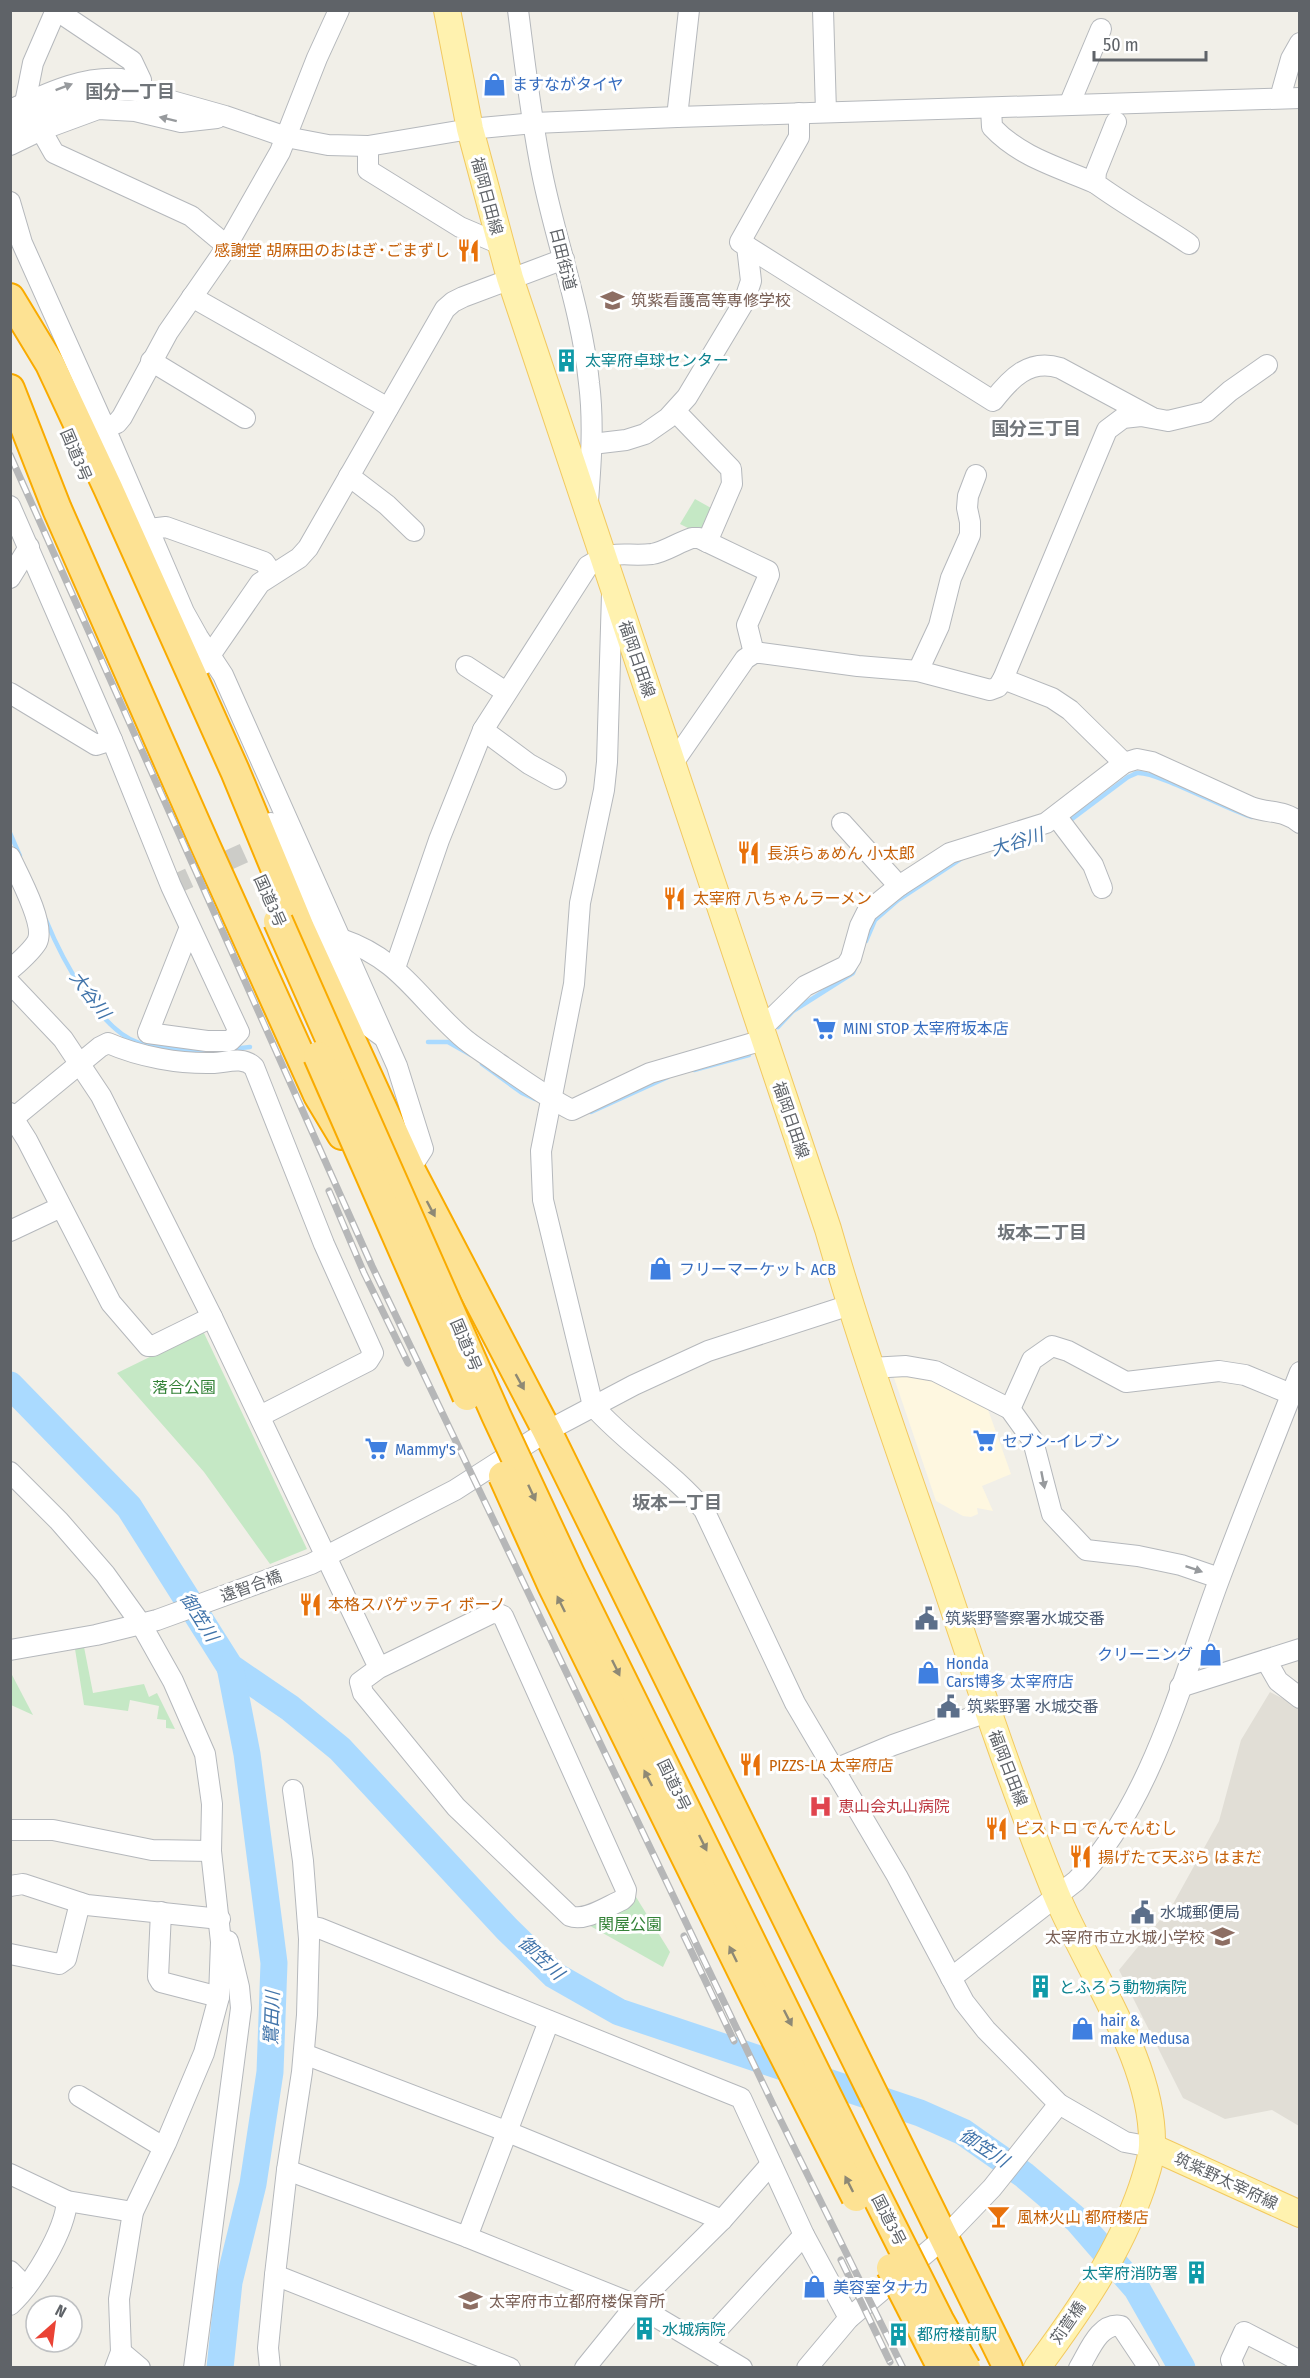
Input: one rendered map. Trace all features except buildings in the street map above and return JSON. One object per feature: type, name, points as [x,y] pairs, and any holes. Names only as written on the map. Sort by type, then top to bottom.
[{"type":"highway","name":"国道3号","points":[[10,300],[270,925],[552,1585],[772,2033],[942,2367]]},
{"type":"highway","points":[[10,300],[50,364],[108,488],[230,760],[300,928],[410,1169],[915,2198],[1008,2367]]},
{"type":"highway","name":"国道3号","points":[[10,368],[570,1574],[863,2169],[939,2320],[966,2367]]},
{"type":"highway","points":[[10,389],[57,509],[318,1095],[344,1139],[540,1436]]},
{"type":"highway","points":[[938,2243],[992,2367]]},
{"type":"main road","name":"福岡日田線","points":[[447,10],[470,129],[510,278],[828,1229],[870,1368],[987,1712],[1057,1896],[1125,2036],[1144,2094],[1149,2114],[1152,2147],[1148,2167],[1132,2215]]},
{"type":"main road","name":"筑紫野太宰府線","points":[[1152,2147],[1299,2213]]},
{"type":"main road","name":"苅萱橋","points":[[1037,2367],[1097,2282],[1116,2250],[1132,2215]]},
{"type":"street","points":[[105,428],[117,423],[122,417],[168,332],[229,244],[274,162],[339,10]]},
{"type":"street","name":"日田街道","points":[[518,10],[542,174],[582,334],[589,381],[592,444],[588,509]]},
{"type":"street","points":[[677,117],[689,10]]},
{"type":"street","points":[[823,10],[826,112]]},
{"type":"street","points":[[18,106],[33,63],[56,11],[132,61],[141,80]]},
{"type":"street","points":[[1069,105],[1101,29]]},
{"type":"street","points":[[10,128],[72,100],[111,90],[136,92],[225,116],[286,136],[328,145],[368,146],[470,129],[534,123],[1290,98],[1291,59],[1299,43]]},
{"type":"street","points":[[18,106],[70,84],[112,78],[141,80],[204,97],[225,116]]},
{"type":"street","points":[[10,145],[88,112],[107,108],[135,111],[181,122],[225,116]]},
{"type":"street","points":[[991,108],[992,127],[1006,142],[1028,156],[1095,183],[1128,207],[1151,218],[1189,244]]},
{"type":"street","points":[[799,113],[800,137],[740,242],[993,401],[1014,376],[1040,365],[1049,365],[1060,368],[1150,417]]},
{"type":"street","points":[[1095,183],[1096,172],[1116,122]]},
{"type":"street","points":[[41,130],[54,153],[191,216],[221,241],[229,244]]},
{"type":"street","points":[[368,146],[368,170],[460,227],[500,244]]},
{"type":"street","points":[[10,202],[22,243],[184,612],[223,675],[397,1066],[423,1149],[410,1169]]},
{"type":"street","points":[[592,444],[626,440],[645,434],[675,411],[687,397],[744,302],[751,281],[747,246]]},
{"type":"street","points":[[384,1038],[360,1020],[207,678],[204,664],[260,583],[308,548],[445,309],[453,302],[510,278],[564,259]]},
{"type":"street","points":[[192,297],[388,408]]},
{"type":"street","points":[[151,361],[245,418]]},
{"type":"street","points":[[673,763],[745,659],[754,654],[918,671],[990,690],[998,687],[1004,679],[1101,438],[1110,426],[1123,418],[1141,416],[1167,421],[1206,412],[1230,391],[1267,365]]},
{"type":"street","points":[[675,411],[731,469],[733,476],[732,484],[706,542]]},
{"type":"street","points":[[918,671],[939,626],[951,578],[970,535],[970,522],[966,508],[976,475]]},
{"type":"street","points":[[349,476],[387,505],[414,531]]},
{"type":"street","points":[[10,506],[112,740],[140,813],[239,1032],[230,1041],[207,1041],[148,1033],[190,927]]},
{"type":"street","points":[[149,529],[166,527],[264,562],[272,573]]},
{"type":"street","points":[[395,968],[439,840],[483,730],[588,566],[603,556],[620,553],[654,554],[692,538],[706,542],[768,571],[769,575],[747,625],[754,654]]},
{"type":"street","points":[[10,578],[29,547]]},
{"type":"street","points":[[612,588],[607,762],[604,790],[580,903],[574,984],[541,1152],[543,1200],[593,1406],[609,1424],[686,1488],[704,1510],[786,1686],[897,1876],[964,2002],[986,2030],[1059,2104],[1125,2142],[1152,2147]]},
{"type":"street","points":[[465,666],[506,692]]},
{"type":"street","points":[[1004,679],[1052,698],[1070,711],[1124,763]]},
{"type":"street","points":[[10,693],[96,745],[112,740]]},
{"type":"street","points":[[483,730],[529,764],[556,779]]},
{"type":"street","points":[[340,939],[361,946],[395,968],[461,1037],[553,1100],[572,1110],[650,1073],[762,1035],[805,986],[846,966],[867,912],[899,886],[950,853],[1046,823],[1124,763],[1137,759],[1152,762],[1251,807],[1261,811],[1279,811],[1299,823]]},
{"type":"street","points":[[1056,816],[1093,865],[1102,888]]},
{"type":"street","points":[[842,823],[899,886]]},
{"type":"street","points":[[10,857],[27,892],[39,935],[37,943],[10,970]]},
{"type":"street","points":[[10,983],[63,1039],[81,1063],[127,1145],[260,1416],[318,1561],[379,1668]]},
{"type":"street","points":[[212,1317],[153,1346],[148,1346],[111,1303],[12,1118],[108,1043],[134,1053],[185,1062],[214,1063],[243,1060],[254,1067],[324,1244],[373,1353],[368,1361],[260,1416]]},
{"type":"street","points":[[368,1080],[397,1066]]},
{"type":"street","points":[[10,1231],[61,1207]]},
{"type":"street","name":"遠智合橋","points":[[10,1650],[149,1622],[318,1561],[455,1490],[540,1436],[593,1406],[708,1351],[850,1305]]},
{"type":"street","points":[[1010,1409],[1032,1360],[1052,1346],[1068,1351],[1126,1382],[1218,1371],[1245,1375],[1292,1394]]},
{"type":"street","points":[[870,1368],[906,1365],[935,1371],[1010,1409],[1034,1441],[1052,1514],[1086,1550],[1138,1556],[1181,1565],[1219,1578]]},
{"type":"street","points":[[951,1978],[1057,1896],[1093,1864],[1119,1827],[1155,1754],[1219,1578],[1299,1372]]},
{"type":"street","points":[[10,1472],[59,1521],[149,1622],[205,1754],[212,1804],[211,1851],[220,1919],[219,1997],[204,2053],[133,2211],[119,2299],[118,2360],[140,2367]]},
{"type":"street","points":[[494,1612],[503,1616],[626,1890],[626,1897],[587,1916],[576,1918],[570,1916],[456,1807],[363,1693],[360,1682],[379,1668],[494,1612]]},
{"type":"street","points":[[1180,1688],[1299,1649]]},
{"type":"street","points":[[1266,1660],[1278,1681],[1299,1698]]},
{"type":"street","points":[[833,1770],[893,1745],[987,1712]]},
{"type":"street","points":[[270,2367],[268,2348],[275,2276],[307,2015],[308,1926],[303,1861],[293,1790]]},
{"type":"street","points":[[10,1830],[52,1830],[152,1850],[211,1851]]},
{"type":"street","points":[[10,1886],[22,1884],[80,1903],[220,1919]]},
{"type":"street","points":[[10,1954],[59,1964],[66,1959],[80,1903]]},
{"type":"street","points":[[161,1912],[158,1977],[161,1982],[219,1997]]},
{"type":"street","points":[[194,2367],[240,2008],[239,1987],[229,1942],[220,1919]]},
{"type":"street","points":[[308,1926],[319,1928],[741,2097],[804,2235],[849,2318]]},
{"type":"street","points":[[467,2237],[549,2021]]},
{"type":"street","points":[[304,2054],[508,2132],[722,2220]]},
{"type":"street","points":[[79,2096],[163,2147]]},
{"type":"street","points":[[807,2367],[849,2318],[938,2243],[992,2188],[1059,2104]]},
{"type":"street","points":[[585,2367],[636,2305],[722,2220],[771,2164]]},
{"type":"street","points":[[287,2170],[467,2237],[636,2305],[742,2367]]},
{"type":"street","points":[[10,2174],[67,2201],[133,2211]]},
{"type":"street","points":[[10,2305],[26,2287],[62,2223],[67,2201]]},
{"type":"street","points":[[704,2344],[804,2235]]},
{"type":"street","points":[[10,2271],[26,2287]]},
{"type":"street","points":[[275,2276],[510,2367]]},
{"type":"street","points":[[1079,2367],[1103,2329],[1113,2325],[1121,2326],[1149,2367]]},
{"type":"street","points":[[1234,2367],[1231,2360],[1244,2332],[1299,2361]]},
{"type":"shaded area","points":[[910,1371],[986,1404],[1011,1474],[982,1486],[993,1511],[977,1508],[978,1514],[971,1517],[963,1516],[936,1501],[892,1372]]},
{"type":"shaded area","name":"太宰府市立水城小学校","points":[[1270,1692],[1299,1707],[1299,2126],[1272,2110],[1225,2119],[1183,2098],[1119,1970],[1173,1904],[1219,1821],[1241,1740]]},
{"type":"green space","points":[[695,499],[711,508],[702,528],[694,531],[680,524]]},
{"type":"green space","name":"落合公園","points":[[203,1331],[307,1549],[270,1564],[204,1472],[117,1373]]},
{"type":"green space","points":[[84,1647],[93,1693],[144,1684],[149,1697],[157,1693],[175,1729],[166,1728],[166,1720],[157,1719],[159,1706],[130,1700],[128,1711],[84,1705],[75,1649]]},
{"type":"green space","points":[[11,1673],[33,1715],[11,1705]]},
{"type":"green space","name":"関屋公園","points":[[636,1897],[670,1952],[663,1967],[585,1923]]},
{"type":"waterway","name":"大谷川","points":[[1068,822],[1128,777],[1137,773],[1175,784],[1252,817]]},
{"type":"waterway","name":"大谷川","points":[[10,833],[20,856]]},
{"type":"waterway","name":"大谷川","points":[[866,941],[875,920],[898,900],[962,858]]},
{"type":"waterway","name":"大谷川","points":[[46,920],[71,972],[83,990],[96,1008],[124,1036],[139,1043],[156,1046],[190,1050],[218,1050]]},
{"type":"waterway","name":"大谷川","points":[[778,1027],[793,1011],[853,973],[855,968]]},
{"type":"waterway","name":"大谷川","points":[[428,1042],[448,1042],[471,1055]]},
{"type":"waterway","name":"大谷川","points":[[232,1049],[250,1047]]},
{"type":"waterway","name":"大谷川","points":[[694,1070],[749,1055]]},
{"type":"waterway","name":"大谷川","points":[[482,1064],[522,1093],[535,1099]]},
{"type":"waterway","name":"大谷川","points":[[591,1112],[668,1077]]},
{"type":"waterway","name":"御笠川","points":[[10,1385],[129,1507],[230,1667],[290,1708],[340,1749],[507,1929],[554,1975],[619,2012],[920,2113],[963,2132],[1024,2175],[1077,2220],[1137,2289],[1182,2368]]},
{"type":"waterway","name":"鷺田川","points":[[220,2368],[229,2282],[253,2184],[270,2072],[274,1963],[247,1754],[230,1667]]},
{"type":"tunnel","points":[[171,886],[275,839]]},
{"type":"railway","points":[[10,455],[372,1266],[778,2115],[903,2368]]},
{"type":"railway","points":[[329,1191],[364,1273],[408,1363]]},
{"type":"railway","points":[[684,1936],[734,2041]]},
{"type":"railway","points":[[841,2260],[890,2362]]},
{"type":"place","name":"ますながタイヤ","points":[[494,84]]},
{"type":"place","name":"感謝堂 胡麻田のおはぎ･ごまずし","points":[[468,250]]},
{"type":"place","name":"筑紫看護高等専修学校","points":[[613,300]]},
{"type":"place","name":"太宰府卓球センター","points":[[567,360]]},
{"type":"place","name":"長浜らぁめん 小太郎","points":[[749,853]]},
{"type":"place","name":"太宰府 八ちゃんラーメン","points":[[675,898]]},
{"type":"place","name":"MINI STOP 太宰府坂本店","points":[[825,1028]]},
{"type":"place","name":"フリーマーケット ACB","points":[[661,1269]]},
{"type":"place","name":"セブン-イレブン","points":[[984,1441]]},
{"type":"place","name":"Mammy's","points":[[377,1449]]},
{"type":"place","name":"本格スパゲッティ ボーノ","points":[[310,1604]]},
{"type":"place","name":"筑紫野警察署水城交番","points":[[927,1618]]},
{"type":"place","name":"クリーニング","points":[[1211,1654]]},
{"type":"place","name":"Honda Cars博多 太宰府店","points":[[928,1672]]},
{"type":"place","name":"筑紫野署 水城交番","points":[[949,1706]]},
{"type":"place","name":"PIZZS-LA 太宰府店","points":[[751,1765]]},
{"type":"place","name":"恵山会丸山病院","points":[[820,1806]]},
{"type":"place","name":"ビストロ でんでんむし","points":[[996,1828]]},
{"type":"place","name":"揚げたて天ぷら はまだ","points":[[1080,1857]]},
{"type":"place","name":"水城郵便局","points":[[1142,1912]]},
{"type":"place","name":"太宰府市立水城小学校","points":[[1223,1937]]},
{"type":"place","name":"とふろう動物病院","points":[[1041,1987]]},
{"type":"place","name":"hair & make Medusa","points":[[1082,2029]]},
{"type":"place","name":"風林火山 都府楼店","points":[[999,2217]]},
{"type":"place","name":"太宰府消防署","points":[[1196,2273]]},
{"type":"place","name":"美容室タナカ","points":[[815,2287]]},
{"type":"place","name":"太宰府市立都府楼保育所","points":[[471,2301]]},
{"type":"place","name":"水城病院","points":[[644,2329]]},
{"type":"place","name":"都府楼前駅","points":[[899,2334]]},
{"type":"district","name":"国分一丁目","points":[[130,92]]},
{"type":"district","name":"国分三丁目","points":[[1036,429]]},
{"type":"district","name":"坂本二丁目","points":[[1042,1233]]},
{"type":"district","name":"坂本一丁目","points":[[677,1503]]}]
